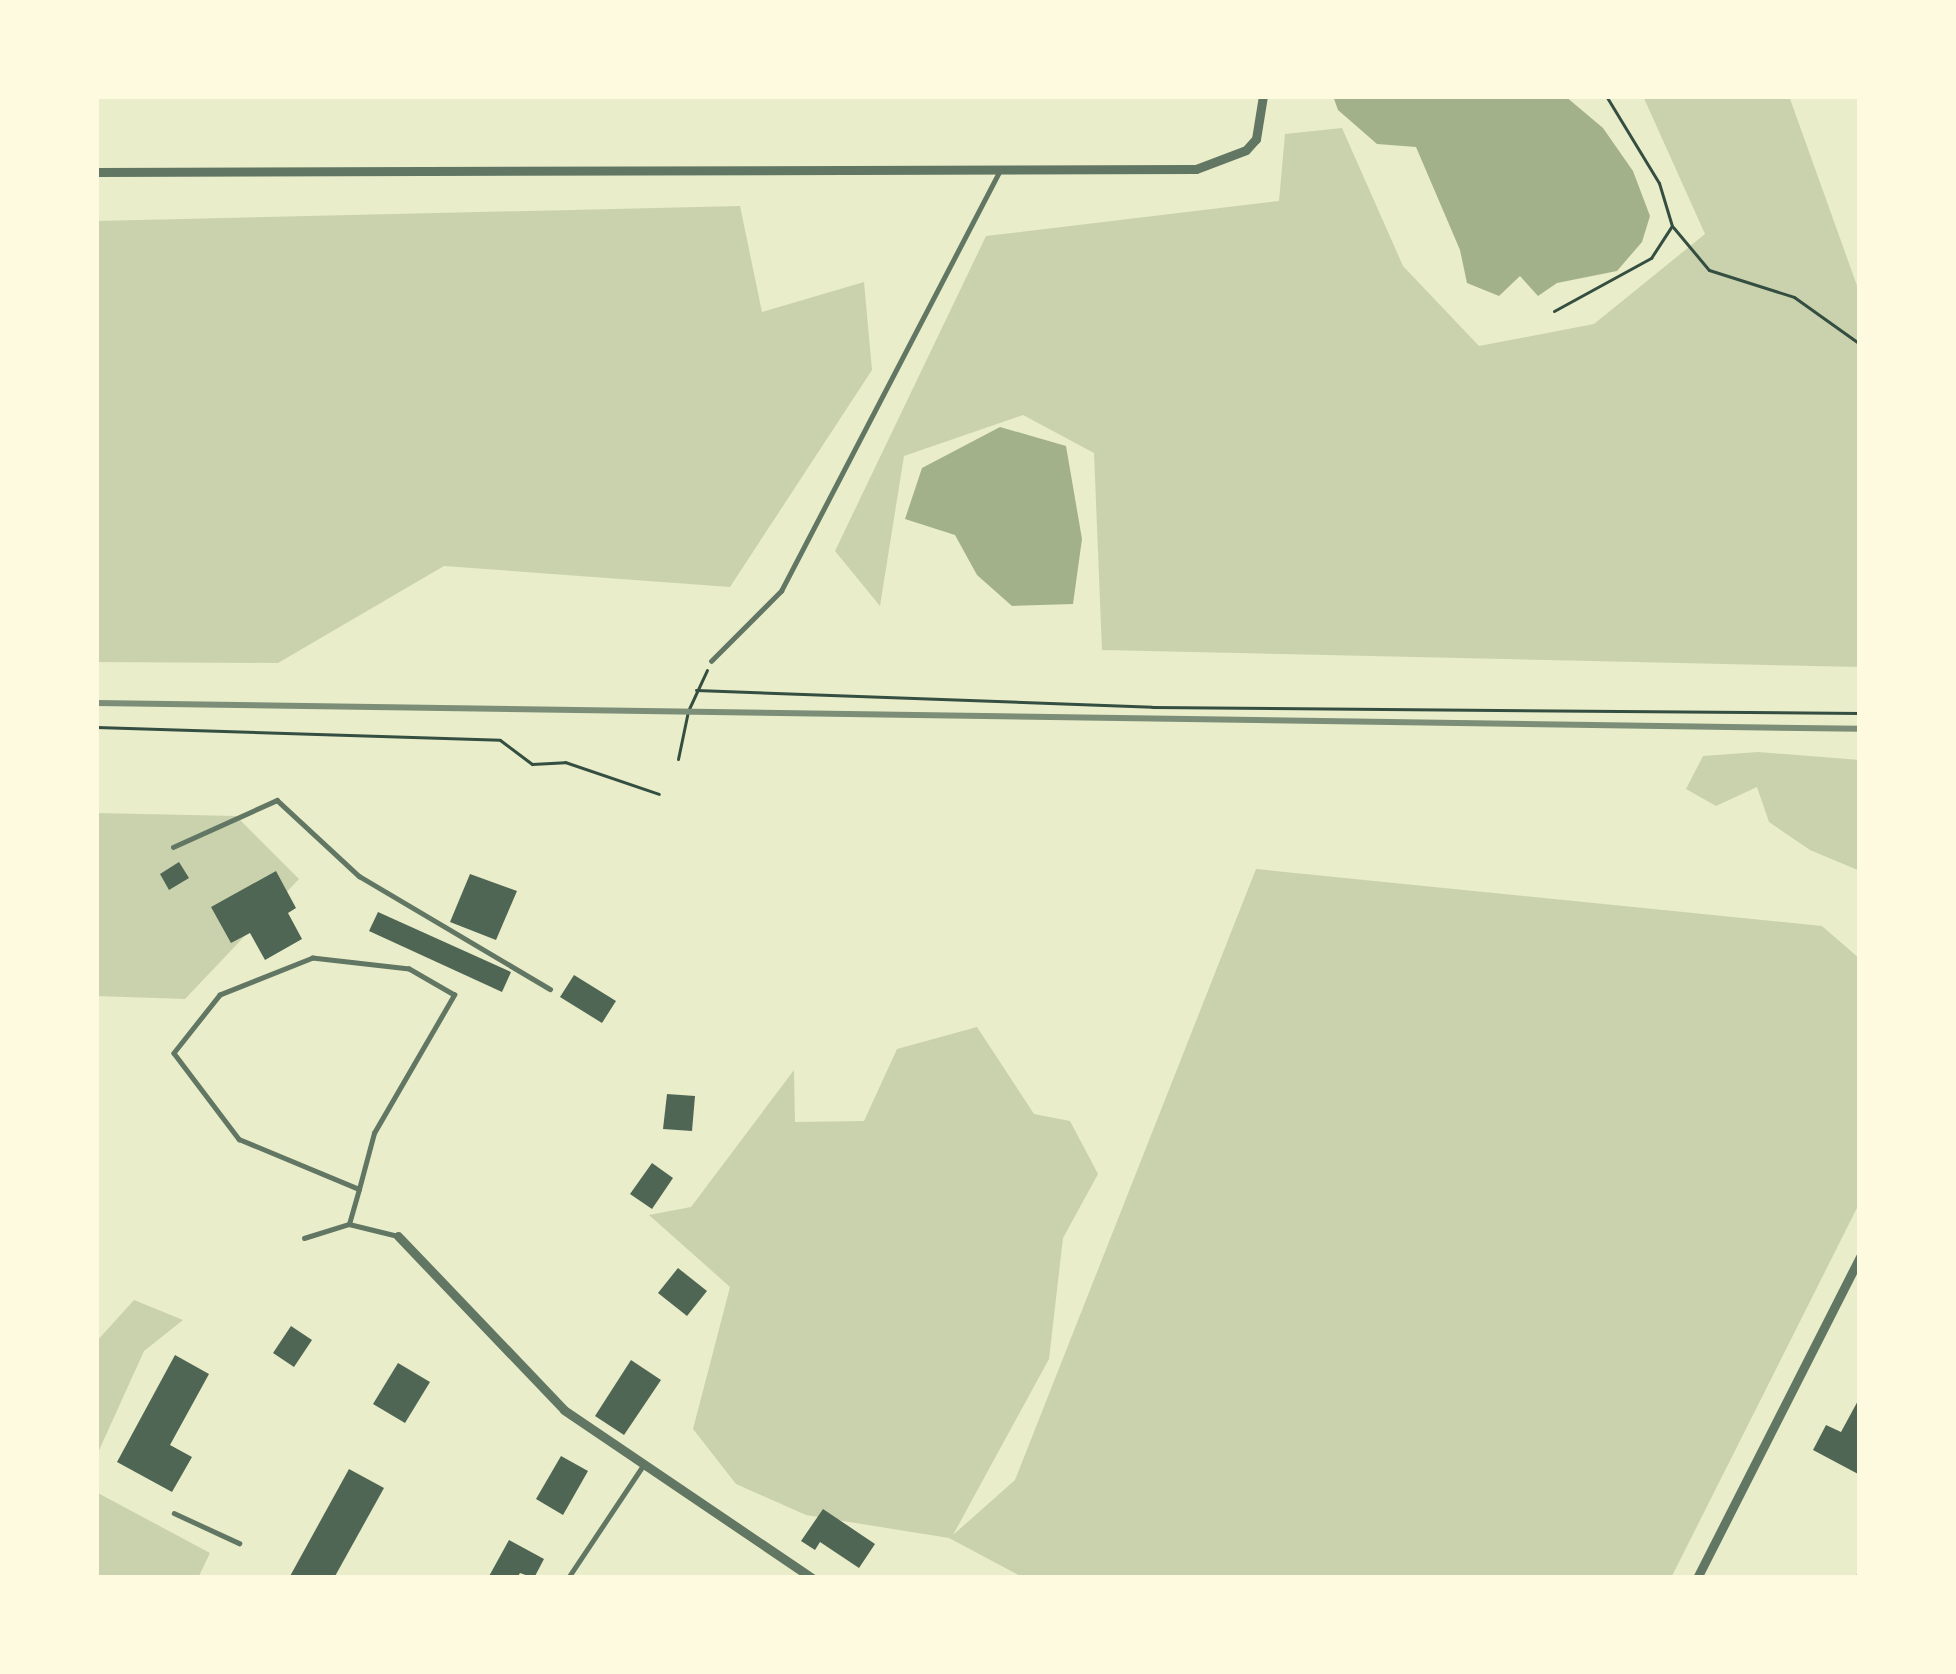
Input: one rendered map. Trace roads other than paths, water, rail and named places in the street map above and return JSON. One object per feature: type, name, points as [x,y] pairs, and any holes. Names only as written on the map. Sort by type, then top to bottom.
[{"type":"street","points":[[96,172],[1000,171],[1217,165],[1256,139],[1263,96]]},
{"type":"street","points":[[398,1235],[564,1410],[812,1578]]},
{"type":"street","points":[[1696,1578],[1860,1257]]},
{"type":"lane","points":[[711,661],[781,591],[1000,171]]},
{"type":"lane","points":[[173,847],[277,800],[358,876],[550,989]]},
{"type":"lane","points":[[349,1224],[374,1133],[454,995],[410,969],[313,958],[220,995],[174,1052],[239,1139],[358,1189]]},
{"type":"lane","points":[[304,1238],[349,1224],[398,1235]]},
{"type":"lane","points":[[568,1578],[644,1464]]},
{"type":"lane","points":[[174,1513],[239,1543]]},
{"type":"railway","points":[[96,703],[1860,729]]}]
